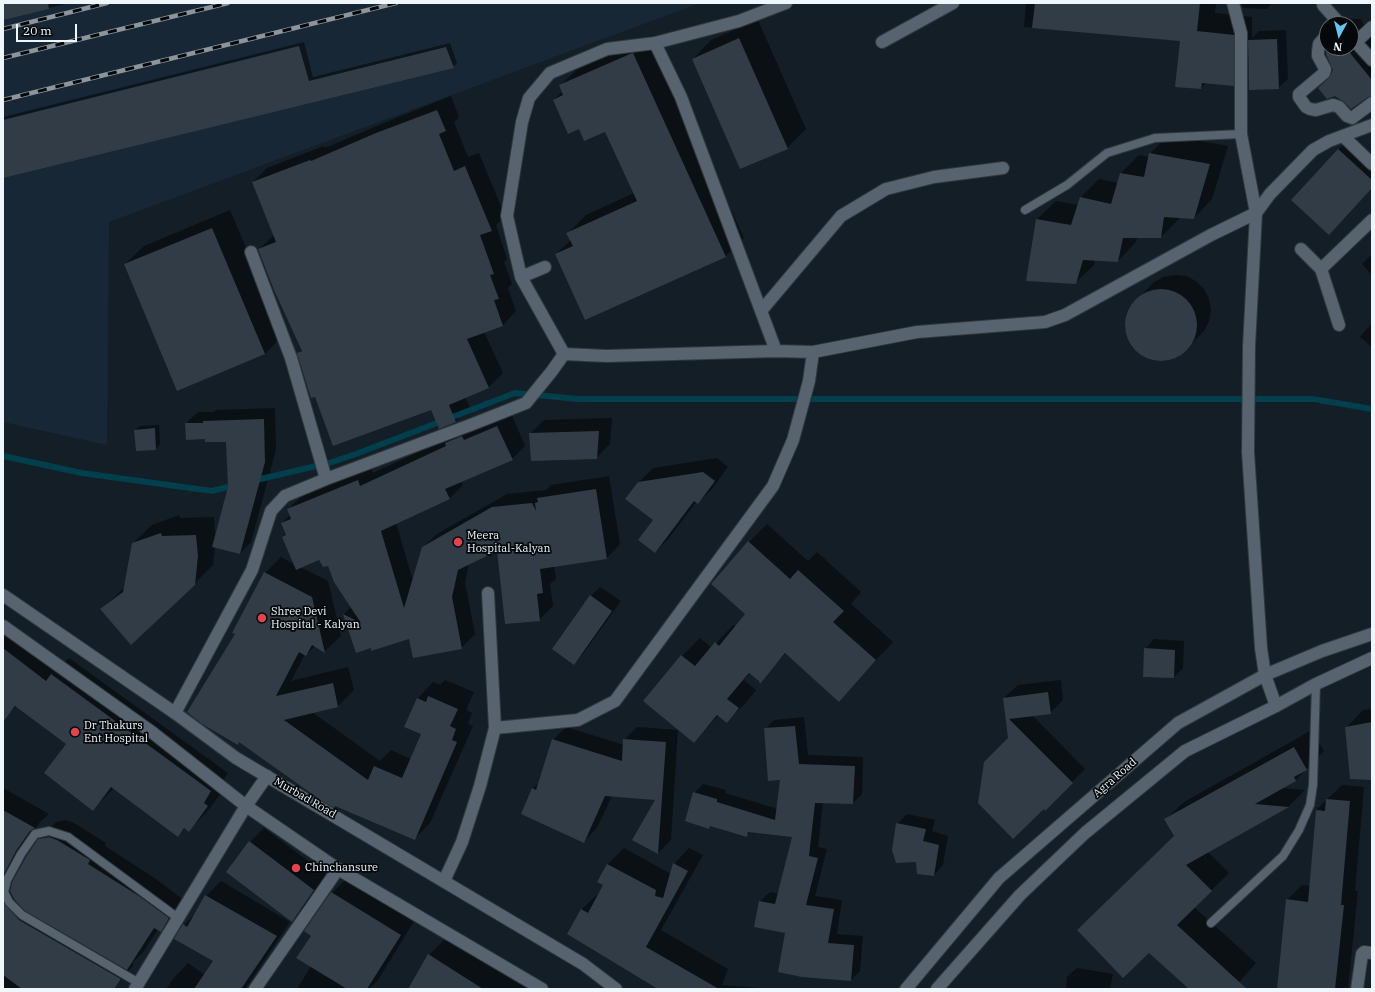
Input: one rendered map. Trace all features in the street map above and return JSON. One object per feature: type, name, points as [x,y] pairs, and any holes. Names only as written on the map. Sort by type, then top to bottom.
[{"type":"street","points":[[564,354],[521,277],[507,216],[522,122],[529,98],[550,73],[607,49],[655,42],[739,22],[786,3]]},
{"type":"street","points":[[882,42],[953,3]]},
{"type":"street","points":[[1233,3],[1241,33],[1241,134],[1256,213],[1249,346],[1248,452],[1261,648],[1265,675],[1276,706]]},
{"type":"street","points":[[1323,4],[1333,16]]},
{"type":"street","points":[[1359,35],[1372,27]]},
{"type":"street","points":[[655,42],[681,97],[776,351]]},
{"type":"street","points":[[1319,44],[1318,56],[1325,69],[1324,73],[1299,94],[1299,97],[1306,107],[1310,110],[1316,110],[1333,106],[1339,107],[1347,116],[1352,118],[1372,103]]},
{"type":"street","points":[[1359,46],[1372,60]]},
{"type":"street","points":[[564,354],[607,356],[776,351],[813,352],[917,332],[1045,322],[1065,315],[1212,235],[1256,213],[1270,194],[1313,150],[1329,141],[1372,125]]},
{"type":"street","points":[[1343,136],[1372,164]]},
{"type":"street","points":[[761,311],[841,216],[886,189],[934,177],[1003,168]]},
{"type":"street","points":[[1321,268],[1372,220]]},
{"type":"street","points":[[1301,249],[1321,268],[1339,325]]},
{"type":"street","points":[[251,252],[291,358],[326,478]]},
{"type":"street","points":[[521,277],[545,267]]},
{"type":"street","points":[[494,728],[578,720],[615,701],[773,486],[793,440],[809,381],[813,352]]},
{"type":"street","points":[[175,713],[252,570],[271,511],[285,496],[326,478],[526,403],[552,372],[564,354]]},
{"type":"street","points":[[444,882],[462,842],[480,786],[494,728],[488,593]]},
{"type":"street","name":"Murbad Road","points":[[3,595],[175,713],[236,758],[583,964],[616,989]]},
{"type":"street","points":[[3,626],[153,733],[246,806],[338,869],[542,989]]},
{"type":"street","name":"Agra Road","points":[[906,989],[999,878],[1178,723],[1265,675],[1322,651],[1372,634]]},
{"type":"street","name":"Agra Road","points":[[937,989],[1020,895],[1085,833],[1185,751],[1276,706],[1316,684],[1372,658]]},
{"type":"street","points":[[137,986],[246,806],[267,776]]},
{"type":"street","points":[[255,989],[338,869]]},
{"type":"street","points":[[1357,989],[1362,954],[1364,952],[1372,953]]},
{"type":"lane","points":[[1025,210],[1067,185],[1107,153],[1155,138],[1241,134]]},
{"type":"lane","points":[[1211,923],[1282,856],[1299,830],[1310,805],[1313,785],[1316,684]]},
{"type":"lane","points":[[137,986],[22,915],[9,902],[4,892],[7,880],[21,854],[35,834],[49,831],[68,837],[178,918]]},
{"type":"shaded area","points":[[3,3],[700,3],[109,222],[107,445],[3,422]]},
{"type":"building","points":[[3,3],[48,3],[49,9],[3,20]]},
{"type":"building","points":[[1035,3],[1200,3],[1197,31],[1234,35],[1234,86],[1202,83],[1201,89],[1175,87],[1180,41],[1032,28]]},
{"type":"building","points":[[739,38],[788,149],[740,169],[692,59]]},
{"type":"building","points":[[1277,39],[1279,89],[1249,90],[1248,40]]},
{"type":"building","points":[[299,46],[309,81],[446,47],[454,68],[3,178],[3,120]]},
{"type":"building","points":[[633,53],[726,257],[585,320],[555,254],[573,246],[566,233],[637,201],[605,132],[584,141],[579,129],[568,134],[553,100],[563,95],[559,85]]},
{"type":"building","points":[[1327,56],[1352,56],[1372,80],[1372,96],[1368,97],[1351,109],[1335,96],[1327,99],[1318,88],[1329,78],[1333,70]]},
{"type":"building","points":[[437,110],[446,131],[439,134],[454,171],[465,166],[492,231],[480,235],[494,274],[490,275],[499,299],[494,300],[503,326],[467,339],[489,388],[449,405],[456,422],[439,429],[431,410],[333,446],[315,397],[311,398],[308,389],[297,353],[302,351],[274,290],[258,249],[276,242],[252,182],[310,160],[311,161],[376,133]]},
{"type":"building","points":[[1338,149],[1372,180],[1372,188],[1329,235],[1291,200]]},
{"type":"building","points":[[1149,153],[1210,164],[1194,219],[1164,217],[1161,238],[1123,238],[1118,262],[1083,260],[1076,284],[1026,281],[1036,219],[1071,225],[1080,197],[1111,204],[1120,173],[1144,177]]},
{"type":"building","points":[[212,228],[265,354],[177,391],[124,264]]},
{"type":"building","points":[[1161,289],[1181,295],[1191,305],[1197,325],[1191,345],[1181,355],[1161,361],[1141,355],[1131,345],[1125,325],[1131,305],[1141,295]]},
{"type":"building","points":[[264,419],[265,462],[240,554],[212,547],[228,487],[226,442],[205,442],[205,439],[186,440],[185,423]]},
{"type":"building","points":[[497,426],[513,460],[445,489],[450,499],[381,531],[404,608],[422,547],[492,507],[532,503],[536,511],[535,503],[538,502],[537,498],[596,489],[607,559],[540,569],[543,593],[537,594],[540,621],[505,624],[497,551],[458,570],[452,597],[462,649],[413,658],[409,639],[371,651],[371,648],[356,653],[343,614],[361,623],[334,582],[328,566],[323,567],[319,560],[296,570],[282,537],[286,535],[281,523],[291,519],[287,509],[358,480],[360,486],[446,446],[445,443],[462,436],[464,440]]},
{"type":"building","points":[[155,428],[156,450],[136,451],[134,430]]},
{"type":"building","points":[[599,431],[597,459],[531,461],[529,433]]},
{"type":"building","points":[[703,472],[715,481],[698,504],[694,501],[655,553],[638,540],[653,520],[625,499],[638,482]]},
{"type":"building","points":[[161,533],[162,536],[196,535],[198,556],[195,585],[131,645],[100,609],[123,592],[132,543]]},
{"type":"building","points":[[748,541],[790,579],[798,570],[844,611],[833,622],[876,660],[839,702],[785,653],[760,684],[759,681],[749,673],[727,699],[739,708],[727,723],[717,715],[694,743],[643,701],[681,655],[695,666],[715,642],[719,646],[745,614],[711,584]]},
{"type":"building","points":[[264,572],[312,597],[325,653],[312,645],[306,656],[299,652],[276,696],[333,683],[338,707],[284,720],[368,780],[374,766],[402,778],[421,734],[404,727],[417,698],[426,702],[428,696],[458,709],[450,726],[456,729],[452,740],[457,742],[415,840],[335,806],[334,808],[239,742],[238,745],[202,724],[187,712],[235,634],[232,633]]},
{"type":"building","points":[[590,595],[612,611],[574,665],[552,649]]},
{"type":"building","points":[[3,648],[46,681],[51,674],[211,791],[204,803],[208,806],[189,832],[184,828],[178,837],[111,787],[93,811],[44,773],[66,744],[15,706],[3,722]]},
{"type":"building","points":[[1144,648],[1175,650],[1174,678],[1143,677]]},
{"type":"building","points":[[1048,692],[1051,714],[1009,719],[1073,783],[1045,811],[1044,809],[1013,839],[978,803],[984,762],[1008,738],[1003,698]]},
{"type":"building","points":[[1372,722],[1372,780],[1350,779],[1345,727]]},
{"type":"building","points":[[795,726],[799,764],[855,766],[853,804],[815,803],[809,856],[818,858],[806,905],[834,909],[828,943],[854,945],[851,981],[802,977],[778,972],[785,933],[754,927],[759,901],[775,904],[792,837],[748,832],[747,837],[710,826],[709,829],[685,821],[693,792],[717,799],[717,802],[775,820],[780,780],[768,781],[764,728]]},
{"type":"building","points":[[552,739],[622,761],[623,739],[666,742],[658,854],[632,840],[655,800],[605,796],[584,843],[521,814],[532,788],[536,790]]},
{"type":"building","points":[[1294,747],[1307,770],[1294,777],[1296,781],[1255,804],[1289,807],[1186,865],[1212,891],[1177,925],[1247,989],[1189,989],[1149,953],[1123,978],[1077,930],[1174,836],[1164,819]]},
{"type":"building","points":[[1326,799],[1350,801],[1341,905],[1344,905],[1335,989],[1277,989],[1286,899],[1308,902],[1316,810],[1325,811]]},
{"type":"building","points":[[3,810],[35,828],[30,831],[16,851],[3,876]]},
{"type":"building","points":[[896,823],[926,829],[923,841],[939,845],[934,876],[917,874],[916,862],[896,863],[892,850]]},
{"type":"building","points":[[49,837],[57,840],[90,860],[88,864],[139,896],[169,918],[161,932],[154,928],[127,970],[25,911],[14,899],[10,891],[12,882],[26,857],[38,839]]},
{"type":"building","points":[[249,841],[314,890],[292,922],[226,872]]},
{"type":"building","points":[[673,863],[688,871],[646,947],[719,989],[658,989],[567,934],[581,909],[588,913],[603,885],[597,882],[607,864],[656,890],[655,896],[663,898]]},
{"type":"building","points":[[331,892],[401,935],[367,989],[347,989],[296,958],[311,936],[304,931]]},
{"type":"building","points":[[205,895],[277,936],[241,989],[194,989],[213,961],[174,939],[183,924],[187,927]]},
{"type":"building","points":[[3,902],[19,920],[121,979],[114,989],[22,989],[3,975]]},
{"type":"building","points":[[428,954],[483,989],[408,989]]},
{"type":"waterway","points":[[329,463],[515,393],[578,399],[1313,399],[1372,409]]},
{"type":"waterway","points":[[3,456],[82,473],[212,491],[236,485]]},
{"type":"waterway","points":[[252,481],[316,466]]},
{"type":"railway","points":[[3,29],[107,3]]},
{"type":"railway","points":[[3,58],[228,3]]},
{"type":"railway","points":[[3,100],[396,3]]},
{"type":"place","name":"Meera Hospital-Kalyan","points":[[458,542]]},
{"type":"place","name":"Shree Devi Hospital - Kalyan","points":[[262,618]]},
{"type":"place","name":"Dr Thakurs Ent Hospital","points":[[75,732]]},
{"type":"place","name":"Chinchansure","points":[[296,868]]}]
